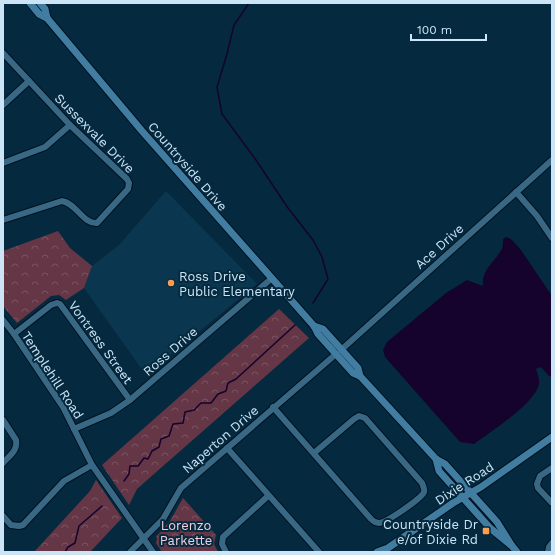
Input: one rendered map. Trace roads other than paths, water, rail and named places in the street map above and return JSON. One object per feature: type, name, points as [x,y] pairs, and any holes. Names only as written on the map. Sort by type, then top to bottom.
[{"type":"main road","name":"Countryside Drive","points":[[30,3],[42,11],[142,131],[314,326],[323,329],[338,352],[358,368],[360,376],[436,459],[445,464],[497,522],[517,552]]},
{"type":"main road","name":"Countryside Drive","points":[[40,3],[42,11]]},
{"type":"main road","name":"Dixie Road","points":[[377,552],[387,550],[552,437]]},
{"type":"main road","name":"Countryside Drive","points":[[436,459],[439,471],[490,528],[512,546]]},
{"type":"street","name":"Sussexvale Drive","points":[[3,53],[70,125],[127,178],[129,182],[128,189],[97,223],[90,222],[70,204],[62,201],[3,220]]},
{"type":"street","points":[[3,105],[29,82]]},
{"type":"street","points":[[3,163],[45,147],[70,125]]},
{"type":"street","name":"Ace Drive","points":[[338,352],[552,160]]},
{"type":"street","points":[[516,192],[537,216],[552,238]]},
{"type":"street","name":"Ross Drive","points":[[74,429],[111,413],[130,400],[272,278]]},
{"type":"street","name":"Vontress Street","points":[[14,334],[51,305],[57,303],[60,304],[130,400]]},
{"type":"street","name":"Templehill Road","points":[[3,320],[63,407],[92,465],[144,538]]},
{"type":"street","name":"Naperton Drive","points":[[130,552],[163,519],[181,488],[338,352]]},
{"type":"street","points":[[274,407],[371,519],[375,522],[381,523],[385,521],[419,499],[423,493],[424,490],[422,483],[370,422],[362,417],[354,419],[314,453]]},
{"type":"street","points":[[3,420],[17,444],[16,449],[3,463]]},
{"type":"street","points":[[227,448],[319,552]]},
{"type":"street","points":[[3,516],[11,525],[23,525],[64,481],[92,465]]},
{"type":"street","points":[[552,468],[540,476],[537,484],[538,488],[552,503]]},
{"type":"street","points":[[226,552],[222,544],[223,537],[268,496]]},
{"type":"street","points":[[144,538],[154,552]]},
{"type":"street","points":[[548,552],[552,543]]},
{"type":"waterway","points":[[249,3],[234,25],[217,87],[222,114],[256,160],[288,208],[313,240],[322,257],[328,279],[313,303]]},
{"type":"waterway","points":[[124,481],[129,474],[130,466],[138,466],[144,458],[148,459],[152,451],[159,447],[161,439],[169,436],[173,424],[183,423],[185,412],[194,410],[201,403],[211,403],[218,394],[226,391],[228,383],[236,379],[295,325]]},
{"type":"waterway","points":[[65,552],[68,547],[75,543],[79,526],[102,506]]},
{"type":"place","name":"Ross Drive Public Elementary","points":[[171,283]]},
{"type":"place","name":"Countryside Dr e/of Dixie Rd","points":[[486,531]]},
{"type":"park label","name":"Lorenzo Parkette","points":[[186,532]]}]
